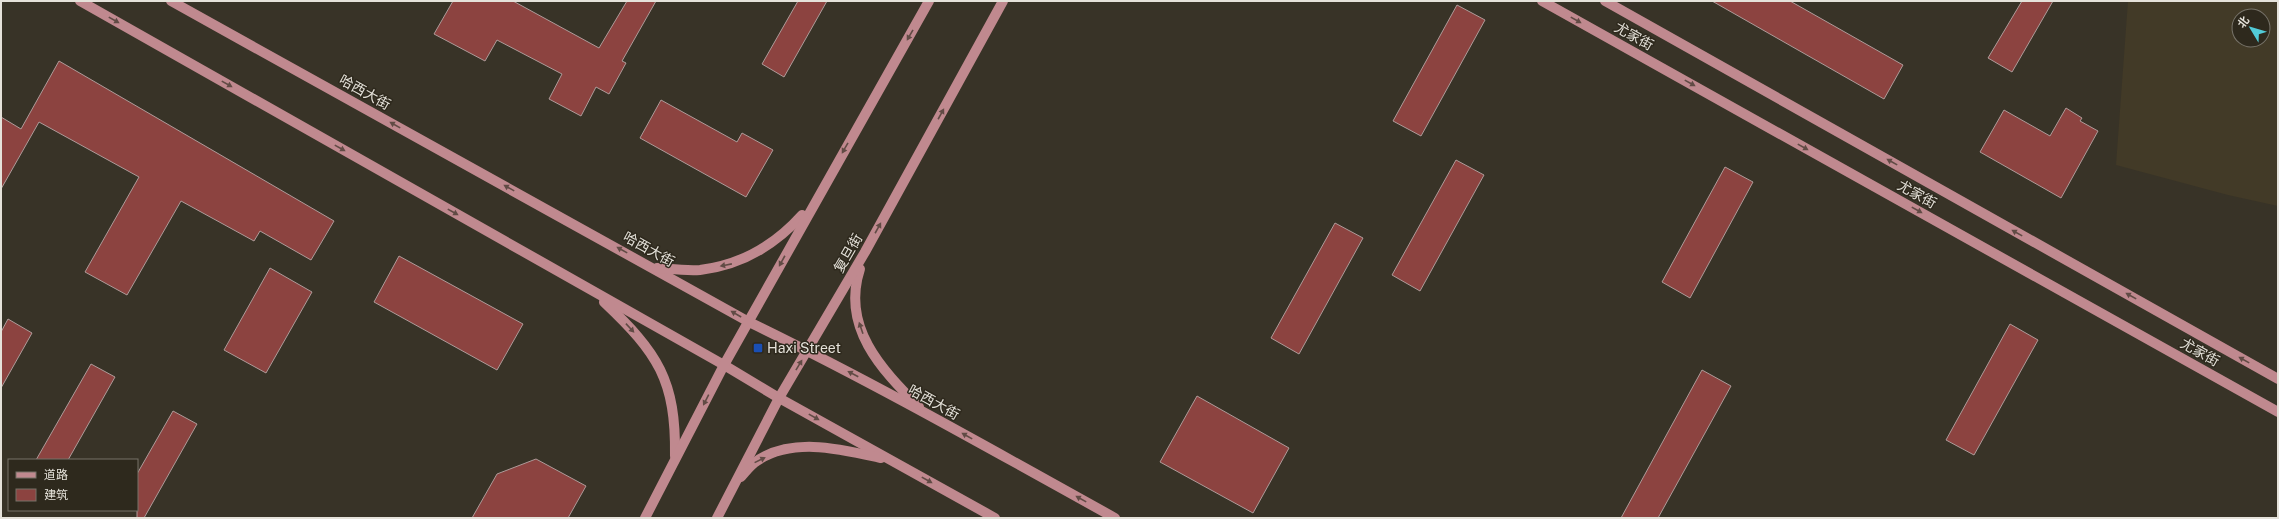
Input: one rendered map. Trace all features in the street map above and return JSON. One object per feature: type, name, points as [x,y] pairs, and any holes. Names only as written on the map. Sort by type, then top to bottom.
[{"type":"main road","points":[[80,1],[724,365],[779,398],[995,518]]},
{"type":"main road","name":"哈西大街","points":[[171,1],[655,268],[749,322],[808,350],[1115,518]]},
{"type":"main road","points":[[645,518],[724,365],[749,322],[813,203],[929,1]]},
{"type":"main road","name":"复旦街","points":[[717,518],[731,487],[779,398],[865,252],[1003,1]]},
{"type":"main road","name":"尤家街","points":[[1542,1],[2278,412]]},
{"type":"main road","name":"尤家街","points":[[1605,1],[2278,379]]},
{"type":"main road","points":[[655,268],[700,270],[734,263],[760,251],[787,232],[813,203]]},
{"type":"main road","points":[[865,252],[857,278],[854,296],[859,324],[866,341],[882,368],[926,414]]},
{"type":"main road","points":[[592,291],[647,346],[660,367],[672,401],[675,432],[675,460]]},
{"type":"main road","points":[[731,487],[754,463],[779,451],[834,448],[893,460]]},
{"type":"shaded area","points":[[2128,1],[2278,1],[2278,206],[2228,195],[2116,165]]},
{"type":"building","points":[[453,1],[513,1],[599,48],[627,1],[656,1],[622,61],[626,63],[609,94],[596,87],[581,116],[549,99],[562,74],[497,40],[485,61],[434,34]]},
{"type":"building","points":[[798,1],[827,1],[784,77],[762,64]]},
{"type":"building","points":[[1712,1],[1790,1],[1903,65],[1884,99]]},
{"type":"building","points":[[2022,1],[2053,1],[2012,72],[1988,58]]},
{"type":"building","points":[[1457,5],[1485,20],[1421,136],[1393,121]]},
{"type":"building","points":[[59,61],[334,221],[311,260],[260,231],[254,241],[181,201],[127,295],[85,272],[139,177],[39,122],[1,189],[1,117],[21,129]]},
{"type":"building","points":[[661,100],[737,142],[742,133],[773,150],[746,197],[640,138]]},
{"type":"building","points":[[2066,108],[2082,118],[2080,121],[2098,131],[2061,198],[1980,152],[2004,110],[2050,136]]},
{"type":"building","points":[[1456,160],[1484,175],[1420,291],[1392,275]]},
{"type":"building","points":[[1725,167],[1753,182],[1690,298],[1662,282]]},
{"type":"building","points":[[1335,223],[1363,238],[1299,354],[1271,338]]},
{"type":"building","points":[[399,256],[523,324],[497,370],[374,302]]},
{"type":"building","points":[[270,268],[312,292],[266,373],[224,350]]},
{"type":"building","points":[[8,319],[32,333],[1,388],[1,332]]},
{"type":"building","points":[[2010,324],[2038,340],[1974,455],[1946,440]]},
{"type":"building","points":[[91,364],[115,377],[69,459],[37,459]]},
{"type":"building","points":[[1702,370],[1731,386],[1658,518],[1621,518]]},
{"type":"building","points":[[1197,396],[1289,448],[1253,513],[1160,462]]},
{"type":"building","points":[[173,411],[197,424],[144,518],[137,518],[138,472]]},
{"type":"building","points":[[536,459],[586,486],[568,518],[472,518],[497,474]]},
{"type":"place","name":"Haxi Street","points":[[758,348]]}]
